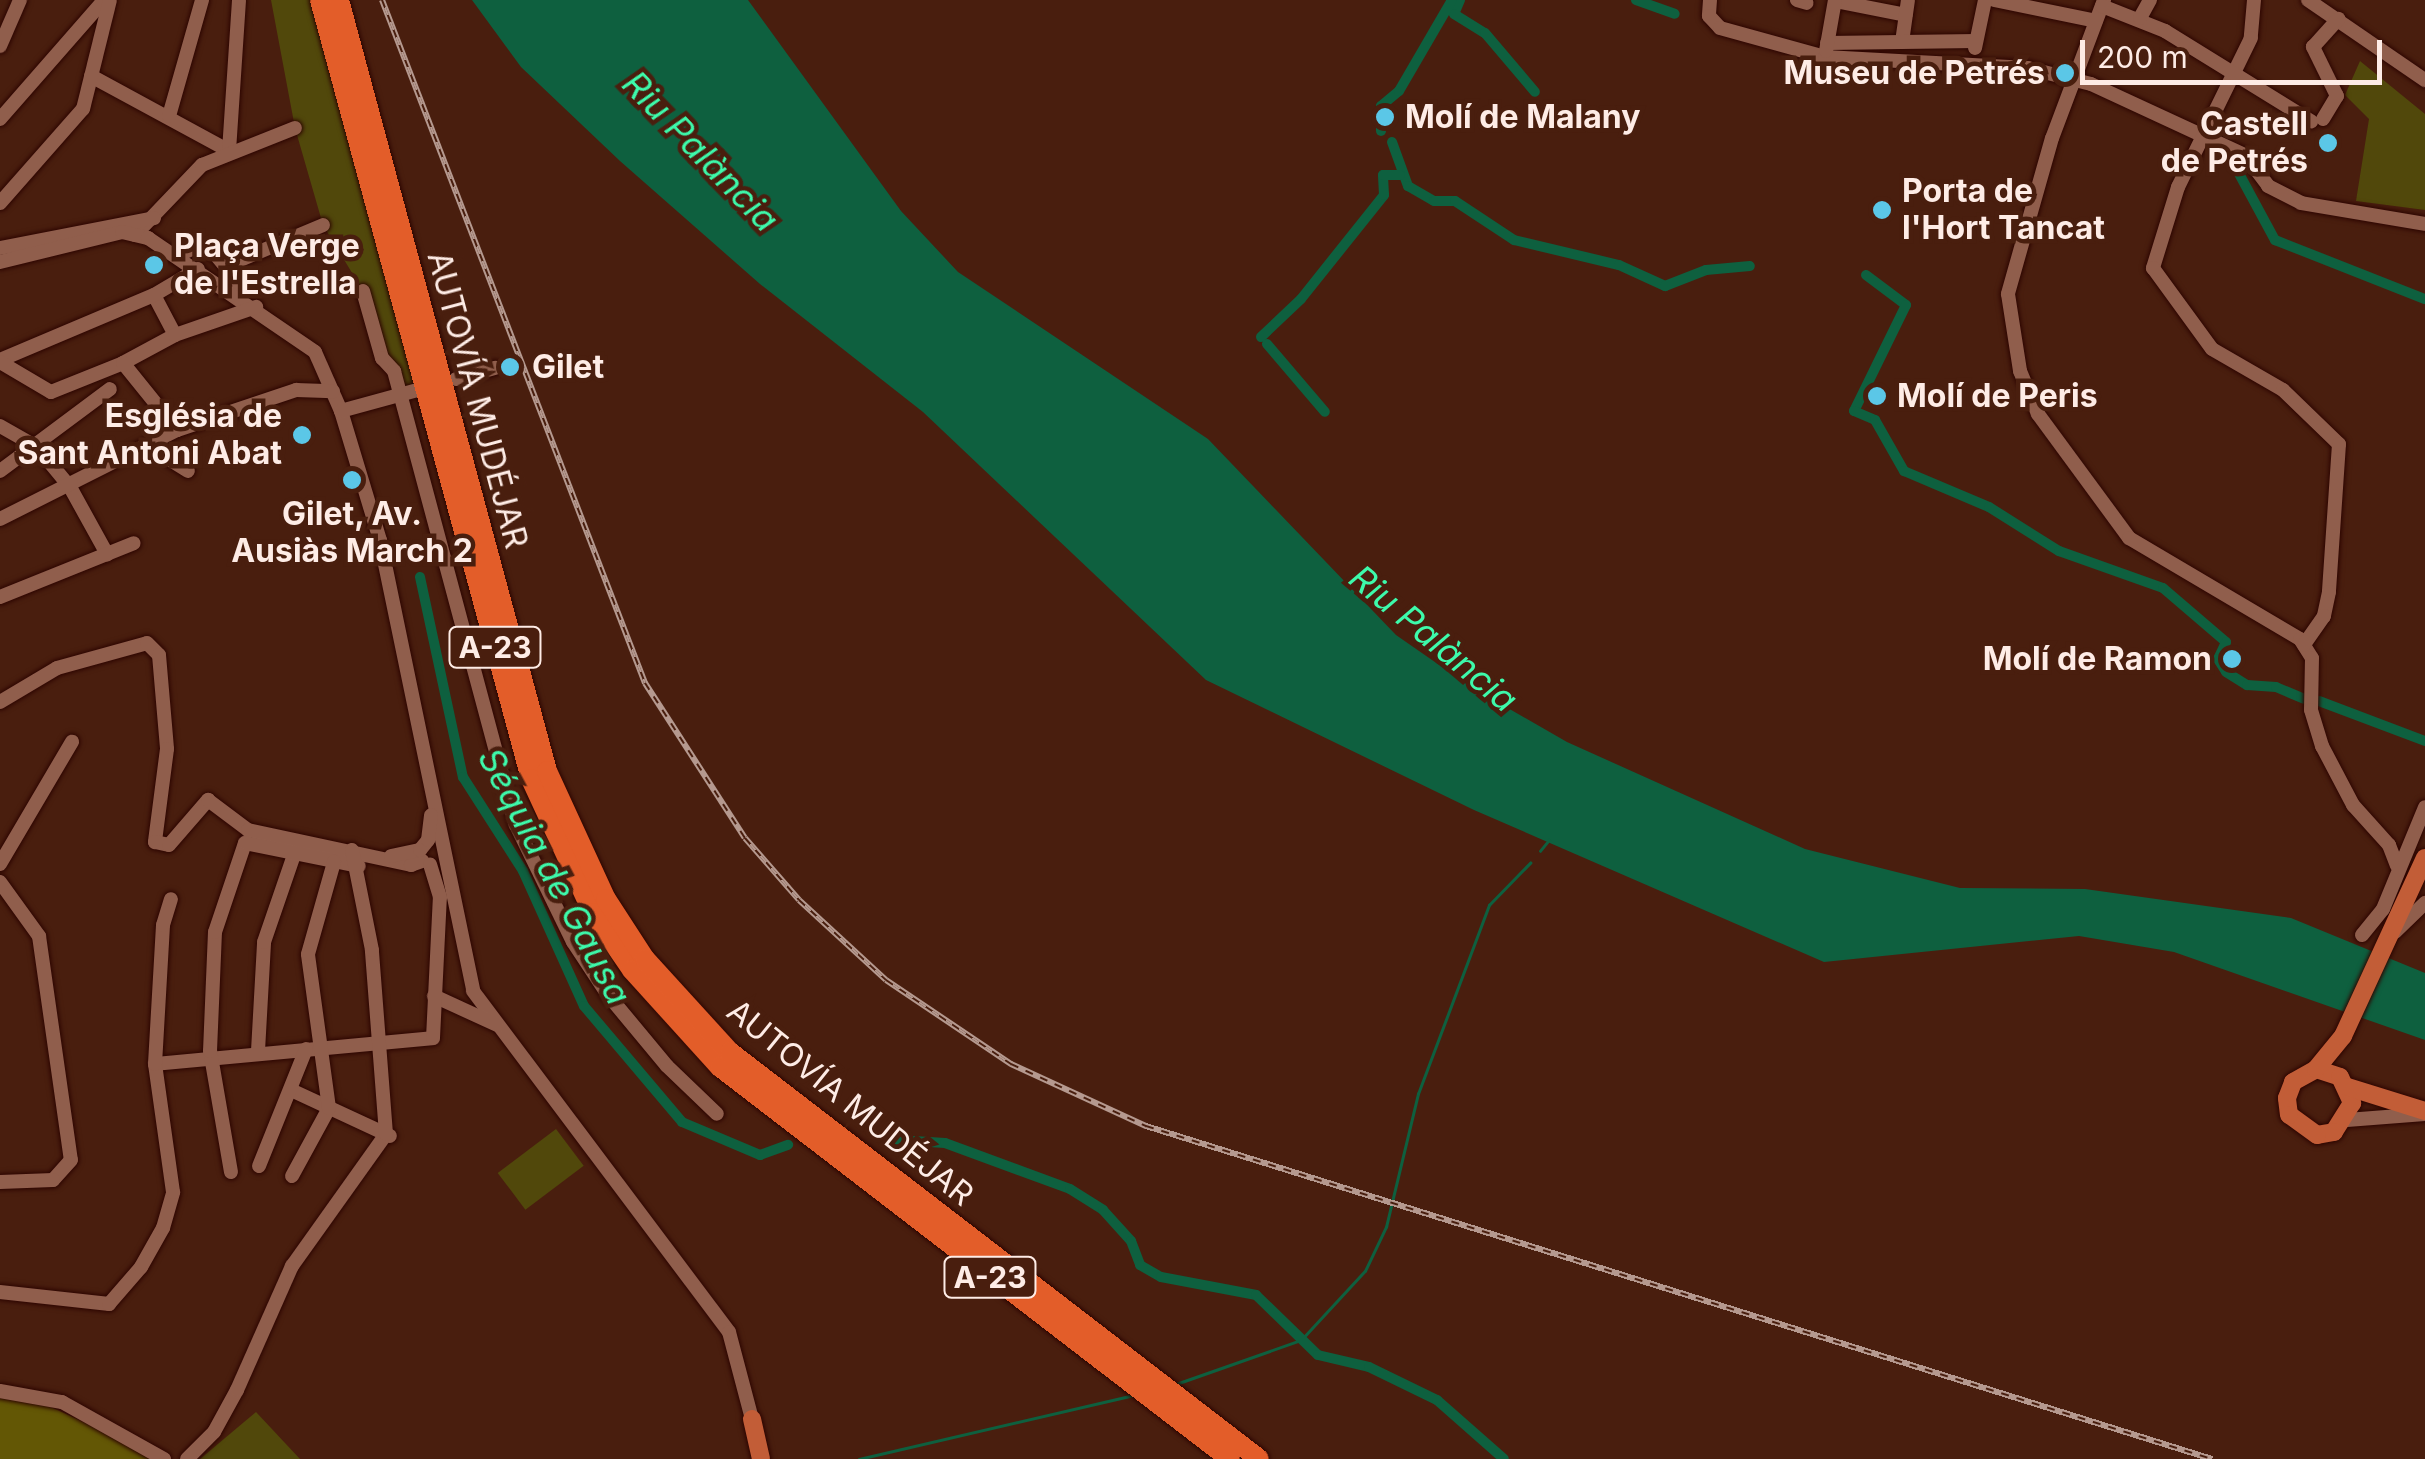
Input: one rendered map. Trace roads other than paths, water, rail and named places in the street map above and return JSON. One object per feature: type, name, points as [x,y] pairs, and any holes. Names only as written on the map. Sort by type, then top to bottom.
[{"type":"highway","name":"AUTOVÍA MUDÉJAR","points":[[320,0],[531,779],[593,913],[642,982],[720,1067],[1114,1371],[1259,1459]]},
{"type":"highway","name":"AUTOVÍA MUDÉJAR","points":[[339,0],[547,771],[606,899],[646,959],[730,1052],[1140,1369],[1230,1459]]},
{"type":"main road","points":[[2344,1036],[2347,1120],[2317,1135],[2289,1116],[2293,1082],[2316,1070],[2344,1036],[2425,858]]},
{"type":"main road","points":[[2316,1070],[2425,1113]]},
{"type":"main road","points":[[752,1420],[761,1459]]},
{"type":"street","points":[[0,46],[20,0]]},
{"type":"street","points":[[0,203],[83,109],[106,0]]},
{"type":"street","points":[[0,119],[106,0]]},
{"type":"street","points":[[168,116],[202,0]]},
{"type":"street","points":[[229,151],[238,0]]},
{"type":"street","points":[[1826,50],[1835,0],[1907,8],[1902,42]]},
{"type":"street","points":[[1974,63],[1985,0]]},
{"type":"street","points":[[1994,0],[2101,9],[2140,18],[2230,76],[2317,120],[2337,96],[2313,47],[2338,19]]},
{"type":"street","points":[[2140,18],[2150,0]]},
{"type":"street","points":[[2254,0],[2250,38],[2203,134],[2152,268],[2229,364],[2283,390],[2336,435],[2329,592],[2324,616],[2304,645]]},
{"type":"street","points":[[2308,0],[2425,80]]},
{"type":"street","points":[[1709,8],[1720,28],[1826,50],[1974,63],[2074,79],[2244,155],[2268,186],[2301,204],[2425,224]]},
{"type":"street","points":[[2101,9],[2074,79],[2008,294],[2020,370],[2038,414],[2129,538],[2304,645],[2312,658],[2311,710],[2322,746],[2352,805],[2390,845],[2397,866]]},
{"type":"street","points":[[1826,50],[1902,42],[1976,42]]},
{"type":"street","points":[[91,76],[229,151]]},
{"type":"street","points":[[0,262],[135,235],[202,164],[295,128]]},
{"type":"street","points":[[0,248],[154,218]]},
{"type":"street","points":[[228,265],[323,225]]},
{"type":"street","points":[[135,235],[198,269],[314,352],[333,391],[380,540],[432,796],[431,854],[440,898],[434,1038],[258,1051],[155,1064]]},
{"type":"street","points":[[176,256],[205,248],[228,265],[241,285],[236,294]]},
{"type":"street","points":[[0,361],[154,295],[198,269]]},
{"type":"street","points":[[363,291],[382,358],[400,394],[516,825],[573,942],[608,994],[667,1066],[718,1114]]},
{"type":"street","points":[[154,295],[174,334]]},
{"type":"street","points":[[0,361],[52,392],[124,363],[174,334],[256,307]]},
{"type":"street","points":[[124,363],[177,430]]},
{"type":"street","points":[[456,379],[495,368]]},
{"type":"street","points":[[104,371],[110,389]]},
{"type":"street","points":[[0,471],[110,389],[123,391],[139,381]]},
{"type":"street","points":[[0,519],[70,488],[177,430],[296,390],[333,391]]},
{"type":"street","points":[[340,411],[416,390]]},
{"type":"street","points":[[0,426],[36,447],[70,488],[106,554]]},
{"type":"street","points":[[148,446],[188,471]]},
{"type":"street","points":[[1,594],[134,543]]},
{"type":"street","points":[[0,702],[57,668],[147,643],[159,655],[167,750],[155,842],[169,845],[208,800],[248,830],[380,856],[431,854]]},
{"type":"street","points":[[0,864],[72,742]]},
{"type":"street","points":[[2362,935],[2383,908],[2397,866],[2425,807]]},
{"type":"street","points":[[231,1172],[211,1057],[215,932],[246,843],[359,866]]},
{"type":"street","points":[[188,1459],[214,1432],[238,1390],[292,1266],[390,1136],[359,866],[352,850]]},
{"type":"street","points":[[258,1051],[264,942],[294,854]]},
{"type":"street","points":[[431,854],[452,902],[473,991],[729,1332],[752,1420]]},
{"type":"street","points":[[292,1176],[329,1108],[324,1048],[308,954],[334,862]]},
{"type":"street","points":[[0,882],[39,936],[71,1160],[53,1180],[0,1182]]},
{"type":"street","points":[[0,1292],[109,1304],[142,1267],[172,1192],[155,1064],[164,925],[172,900]]},
{"type":"street","points":[[2385,945],[2425,903]]},
{"type":"street","points":[[434,996],[498,1026]]},
{"type":"street","points":[[259,1166],[306,1049]]},
{"type":"street","points":[[291,1090],[390,1136]]},
{"type":"street","points":[[2347,1120],[2425,1113]]},
{"type":"street","points":[[0,1391],[62,1402],[164,1459]]},
{"type":"water","name":"Riu Palància","points":[[472,0],[748,0],[901,211],[958,272],[1208,439],[1396,635],[1468,685],[1567,742],[1805,849],[1960,888],[2085,889],[2291,918],[2425,973],[2425,1040],[2174,952],[2079,936],[1824,962],[1474,810],[1206,680],[923,412],[760,284],[620,161],[521,67]]},
{"type":"waterway","points":[[1381,131],[1381,106],[1399,91],[1452,0]]},
{"type":"waterway","points":[[1460,0],[1454,14],[1485,33],[1535,92]]},
{"type":"waterway","points":[[1636,0],[1675,14]]},
{"type":"waterway","points":[[1392,142],[1408,186],[1434,201],[1455,201],[1514,240],[1619,265],[1665,286],[1706,270],[1750,266]]},
{"type":"waterway","points":[[2220,150],[2229,155],[2275,240],[2425,299]]},
{"type":"waterway","points":[[1261,337],[1301,299],[1384,195],[1383,175],[1400,175]]},
{"type":"waterway","points":[[1866,275],[1906,305],[1854,411],[1875,420],[1904,471],[1989,507],[2059,551],[2163,588],[2226,642],[2218,659],[2226,672],[2247,685],[2276,687],[2304,699]]},
{"type":"waterway","points":[[1267,344],[1325,412]]},
{"type":"waterway","name":"Séquia de Gausa","points":[[420,577],[463,777],[523,871],[584,1006],[682,1122],[760,1155],[788,1145]]},
{"type":"waterway","points":[[2319,701],[2425,741]]},
{"type":"waterway","points":[[1540,851],[1549,840]]},
{"type":"waterway","points":[[1176,1384],[1301,1340],[1365,1271],[1386,1227],[1418,1094],[1489,905],[1530,863]]},
{"type":"waterway","name":"Séquia de Gausa","points":[[898,1140],[945,1143],[1070,1189],[1103,1210],[1131,1241],[1140,1265],[1161,1277],[1256,1295],[1318,1355],[1369,1367],[1437,1400],[1504,1459]]},
{"type":"waterway","points":[[859,1459],[1135,1395]]},
{"type":"railway","points":[[382,0],[645,683],[745,838],[799,900],[886,980],[1011,1064],[1146,1126],[2212,1459]]},
{"type":"place","name":"Museu de Petrés","points":[[2065,73]]},
{"type":"place","name":"Molí de Malany","points":[[1385,117]]},
{"type":"place","name":"Castell de Petrés","points":[[2328,143]]},
{"type":"place","name":"Porta de l'Hort Tancat","points":[[1882,210]]},
{"type":"place","name":"Plaça Verge de l'Estrella","points":[[154,265]]},
{"type":"place","name":"Gilet","points":[[510,367]]},
{"type":"place","name":"Molí de Peris","points":[[1877,396]]},
{"type":"place","name":"Església de Sant Antoni Abat","points":[[302,435]]},
{"type":"place","name":"Gilet, Av. Ausiàs March 2","points":[[352,480]]},
{"type":"place","name":"Molí de Ramon","points":[[2232,659]]}]
